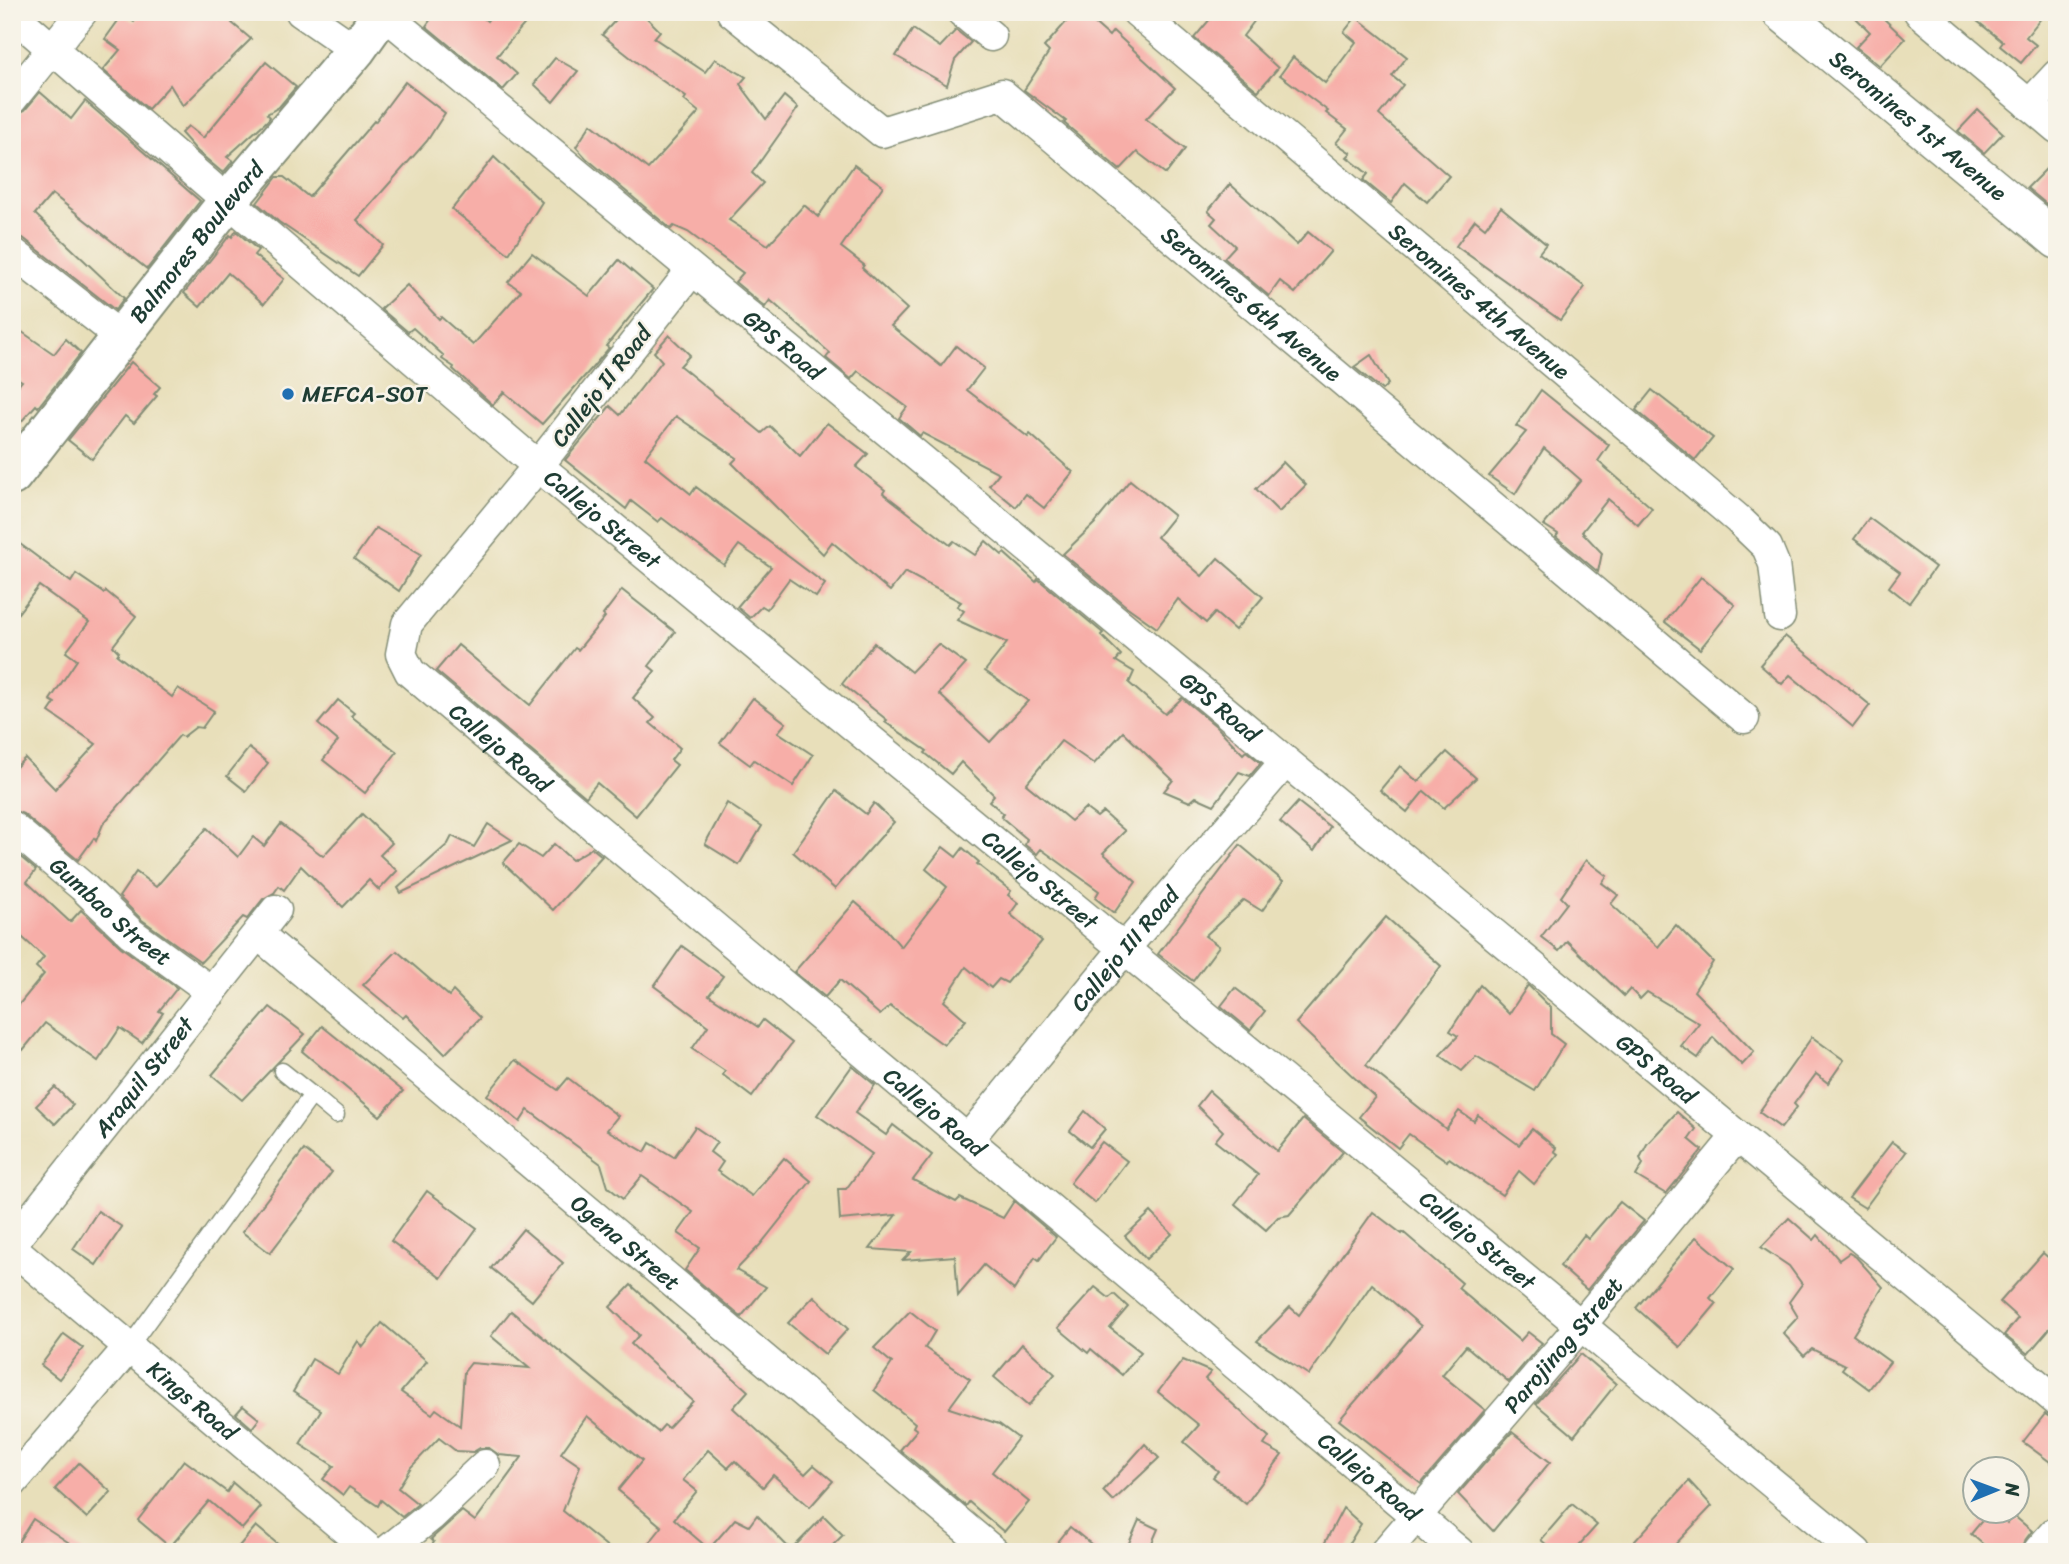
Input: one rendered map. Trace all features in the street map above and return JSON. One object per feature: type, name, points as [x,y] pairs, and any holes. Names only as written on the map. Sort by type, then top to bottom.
[{"type":"main road","name":"Balmores Boulevard","points":[[12,476],[228,201],[356,50],[383,13]]},
{"type":"street","points":[[12,99],[82,12]]},
{"type":"street","points":[[301,12],[356,50]]},
{"type":"street","name":"Seromines 6th Avenue","points":[[732,12],[882,132],[1002,94],[1744,718]]},
{"type":"street","points":[[962,12],[991,36]]},
{"type":"street","name":"Seromines 4th Avenue","points":[[1137,12],[1739,520],[1767,547],[1774,564],[1780,616]]},
{"type":"street","name":"Seromines 1st Avenue","points":[[1781,12],[2057,240]]},
{"type":"street","points":[[1919,12],[2057,128]]},
{"type":"street","name":"Callejo Street","points":[[12,13],[538,466],[1856,1552]]},
{"type":"street","name":"GPS Road","points":[[383,13],[2057,1401]]},
{"type":"street","points":[[2029,105],[2057,75]]},
{"type":"street","points":[[12,252],[121,337]]},
{"type":"street","name":"Callejo II Road","points":[[410,671],[401,654],[407,624],[538,466],[692,270]]},
{"type":"street","name":"Callejo Road","points":[[410,671],[1460,1552]]},
{"type":"street","name":"Callejo III Road","points":[[969,1138],[1124,948],[1285,762]]},
{"type":"street","name":"Gumbao Street","points":[[12,827],[83,887],[131,933],[212,992]]},
{"type":"street","name":"Araquil Street","points":[[12,1246],[276,910]]},
{"type":"street","name":"Ogena Street","points":[[258,934],[994,1552]]},
{"type":"street","name":"Parojinog Street","points":[[1385,1552],[1581,1325],[1737,1136]]},
{"type":"street","name":"Kings Road","points":[[12,1246],[372,1552]]},
{"type":"street","points":[[12,1483],[129,1347]]},
{"type":"street","points":[[386,1552],[485,1465]]},
{"type":"street","points":[[2042,1552],[2057,1535]]},
{"type":"lane","points":[[282,1070],[335,1115]]},
{"type":"lane","points":[[129,1347],[312,1095]]},
{"type":"building","points":[[142,12],[242,12],[232,23],[251,39],[183,106],[170,85],[148,109],[103,70],[120,50],[105,39],[123,14],[134,22]]},
{"type":"building","points":[[436,12],[477,12],[487,21],[494,12],[535,12],[497,56],[517,74],[503,90],[426,26]]},
{"type":"building","points":[[623,12],[641,12],[660,31],[654,38],[705,72],[715,59],[746,77],[740,84],[766,119],[784,96],[798,108],[752,173],[763,183],[729,220],[768,245],[804,205],[818,217],[854,165],[883,186],[841,247],[864,265],[862,268],[907,309],[891,326],[941,366],[956,346],[984,368],[967,390],[1028,437],[1030,434],[1073,472],[1044,508],[1026,494],[1016,507],[989,485],[999,473],[922,433],[920,436],[899,418],[907,407],[858,371],[851,379],[826,358],[830,353],[770,300],[765,307],[735,282],[743,273],[688,232],[674,226],[671,229],[576,147],[591,124],[648,169],[699,112],[684,100],[686,97],[602,35]]},
{"type":"building","points":[[1075,12],[1082,12],[1109,36],[1113,31],[1175,88],[1146,119],[1185,149],[1166,174],[1137,152],[1120,170],[1064,123],[1066,121],[1024,90],[1049,52],[1044,47]]},
{"type":"building","points":[[1216,12],[1261,12],[1243,36],[1278,68],[1258,91],[1194,38]]},
{"type":"building","points":[[1850,12],[1877,12],[1905,39],[1880,66],[1856,47],[1870,32]]},
{"type":"building","points":[[1966,12],[2046,12],[2026,37],[2036,45],[2021,63],[2000,46],[2003,42]]},
{"type":"building","points":[[1356,17],[1407,57],[1392,76],[1403,85],[1379,115],[1449,176],[1427,202],[1405,183],[1391,203],[1363,180],[1368,174],[1347,157],[1351,153],[1336,143],[1347,129],[1280,75],[1293,57],[1325,83],[1356,42],[1344,32]]},
{"type":"building","points":[[913,29],[940,47],[956,30],[971,42],[955,60],[947,85],[896,56]]},
{"type":"building","points":[[555,58],[578,71],[553,102],[534,84]]},
{"type":"building","points":[[266,62],[296,87],[279,107],[267,114],[270,117],[268,120],[227,157],[233,161],[223,173],[181,133],[188,126],[203,138]]},
{"type":"building","points":[[405,82],[445,113],[427,141],[357,220],[383,245],[358,276],[279,222],[257,203],[277,177],[284,177],[309,197],[375,122]]},
{"type":"building","points":[[40,92],[71,119],[85,101],[200,201],[147,269],[52,194],[35,214],[124,298],[115,310],[23,238],[12,235],[12,116],[25,110]]},
{"type":"building","points":[[1978,110],[2003,133],[1984,153],[1958,131]]},
{"type":"building","points":[[494,157],[542,202],[509,254],[452,209]]},
{"type":"building","points":[[2057,158],[2057,213],[2027,188]]},
{"type":"building","points":[[1230,184],[1297,245],[1308,232],[1331,251],[1295,293],[1280,281],[1269,296],[1224,258],[1235,246],[1211,224],[1216,218],[1208,211]]},
{"type":"building","points":[[1501,207],[1546,244],[1539,253],[1585,287],[1560,320],[1456,246],[1475,220],[1485,228]]},
{"type":"building","points":[[236,231],[258,250],[254,255],[284,279],[264,304],[228,273],[200,307],[184,293]]},
{"type":"building","points":[[532,253],[589,296],[619,260],[653,289],[606,346],[609,348],[542,424],[504,392],[493,405],[442,359],[444,356],[413,328],[408,332],[381,309],[407,285],[439,319],[441,317],[473,345],[521,291],[508,282]]},
{"type":"building","points":[[12,325],[54,354],[66,339],[81,353],[38,407],[36,405],[12,432],[12,393],[22,381],[12,375]]},
{"type":"building","points":[[669,335],[690,355],[680,366],[762,433],[770,426],[800,456],[827,423],[868,454],[856,467],[885,490],[883,493],[950,545],[954,541],[975,555],[986,541],[1002,555],[1004,553],[1036,582],[1038,579],[1103,633],[1101,635],[1121,655],[1116,661],[1134,672],[1129,683],[1165,714],[1182,698],[1216,726],[1243,754],[1246,751],[1261,763],[1250,776],[1239,772],[1214,805],[1196,797],[1190,802],[1164,791],[1173,780],[1123,732],[1094,764],[1061,741],[1026,784],[1071,821],[1085,808],[1097,817],[1103,812],[1125,831],[1103,853],[1136,882],[1114,913],[1095,898],[1099,891],[1041,849],[1037,854],[1025,845],[1027,839],[1001,817],[1004,814],[989,801],[994,795],[961,762],[951,774],[925,753],[927,751],[885,722],[887,720],[842,684],[874,643],[911,672],[938,644],[966,664],[939,694],[990,742],[1028,701],[985,671],[1007,643],[957,620],[964,611],[957,606],[961,602],[905,572],[890,591],[832,542],[823,554],[732,463],[737,458],[676,416],[645,457],[691,494],[696,487],[825,584],[816,597],[789,579],[767,609],[762,606],[750,618],[737,607],[771,567],[739,545],[724,565],[662,518],[658,522],[631,501],[626,509],[565,460],[610,406],[620,415],[662,361],[654,352]]},
{"type":"building","points":[[1371,355],[1388,384],[1382,390],[1354,367]]},
{"type":"building","points":[[131,362],[160,387],[154,394],[157,396],[134,423],[125,416],[92,459],[68,440]]},
{"type":"building","points":[[1541,390],[1609,445],[1598,461],[1652,508],[1638,525],[1608,499],[1582,532],[1602,553],[1598,572],[1556,537],[1558,534],[1544,525],[1581,480],[1544,448],[1515,494],[1489,476],[1526,432],[1516,426]]},
{"type":"building","points":[[1652,390],[1713,438],[1695,460],[1636,410]]},
{"type":"building","points":[[1283,462],[1306,485],[1279,512],[1256,489]]},
{"type":"building","points":[[1130,480],[1174,516],[1157,537],[1202,576],[1218,558],[1263,597],[1235,630],[1215,613],[1206,623],[1178,599],[1157,628],[1063,554],[1095,523]]},
{"type":"building","points":[[1869,518],[1935,567],[1909,603],[1889,587],[1900,572],[1854,539]]},
{"type":"building","points":[[376,528],[421,554],[399,591],[354,559]]},
{"type":"building","points":[[12,538],[71,582],[76,574],[104,593],[106,591],[136,616],[113,646],[119,652],[117,655],[172,697],[178,688],[214,711],[202,728],[196,727],[183,737],[180,735],[103,824],[96,841],[94,838],[78,860],[23,814],[12,810],[12,771],[25,758],[55,789],[96,744],[49,712],[55,703],[50,700],[77,660],[66,652],[89,622],[39,586],[12,621]]},
{"type":"building","points":[[1701,577],[1735,605],[1700,649],[1665,622]]},
{"type":"building","points":[[622,590],[675,632],[649,666],[655,671],[633,698],[655,718],[650,723],[680,748],[671,760],[677,765],[636,816],[597,783],[586,797],[436,671],[458,645],[530,705],[575,648],[578,650],[605,617],[603,615]]},
{"type":"building","points":[[1785,636],[1870,705],[1853,727],[1790,675],[1782,684],[1760,665]]},
{"type":"building","points":[[753,698],[786,723],[778,732],[813,755],[793,786],[754,760],[750,765],[720,743]]},
{"type":"building","points":[[338,700],[354,713],[351,716],[397,752],[365,793],[323,760],[338,741],[318,724]]},
{"type":"building","points":[[249,748],[268,763],[246,791],[227,776]]},
{"type":"building","points":[[1447,752],[1476,778],[1444,808],[1424,791],[1407,812],[1380,790],[1400,766],[1418,782]]},
{"type":"building","points":[[836,791],[866,814],[874,803],[894,822],[835,889],[793,852]]},
{"type":"building","points":[[1298,802],[1330,827],[1314,851],[1280,822]]},
{"type":"building","points":[[727,803],[762,826],[739,865],[705,844]]},
{"type":"building","points":[[362,814],[392,843],[380,855],[397,871],[379,890],[369,880],[343,907],[301,866],[284,890],[279,886],[274,893],[263,899],[247,919],[243,917],[201,962],[142,920],[119,897],[136,872],[156,887],[207,828],[238,857],[253,837],[264,846],[281,824],[323,856]]},
{"type":"building","points":[[488,824],[512,840],[401,893],[398,888],[448,844],[452,836],[474,847]]},
{"type":"building","points":[[519,844],[541,858],[554,844],[572,860],[592,848],[602,856],[553,910],[503,863]]},
{"type":"building","points":[[1240,845],[1283,881],[1262,911],[1244,900],[1205,936],[1219,946],[1193,981],[1158,954]]},
{"type":"building","points":[[943,847],[956,857],[963,848],[979,862],[977,864],[1011,891],[1008,895],[1018,903],[1010,914],[1042,941],[1007,983],[999,979],[991,988],[966,967],[944,1001],[966,1020],[944,1045],[890,1006],[880,1015],[840,980],[825,997],[794,972],[855,902],[885,928],[901,947],[947,887],[926,869]]},
{"type":"building","points":[[12,850],[36,870],[27,882],[70,922],[81,910],[121,947],[177,988],[159,1011],[163,1013],[142,1043],[120,1028],[98,1061],[45,1023],[23,1050],[12,1041],[12,1013],[44,974],[36,967],[44,957],[12,928]]},
{"type":"building","points":[[1586,860],[1607,876],[1602,883],[1618,895],[1611,904],[1658,947],[1676,925],[1713,962],[1694,991],[1754,1052],[1742,1065],[1713,1037],[1698,1058],[1681,1046],[1699,1023],[1647,992],[1640,999],[1630,989],[1624,996],[1567,941],[1559,951],[1541,937],[1567,903],[1561,897]]},
{"type":"building","points":[[1386,917],[1441,966],[1366,1065],[1446,1129],[1459,1111],[1474,1121],[1478,1115],[1519,1145],[1532,1129],[1556,1148],[1554,1151],[1558,1154],[1534,1184],[1519,1171],[1502,1195],[1409,1134],[1398,1148],[1359,1117],[1375,1097],[1296,1023]]},
{"type":"building","points":[[682,946],[723,976],[709,995],[758,1027],[763,1020],[792,1043],[752,1097],[723,1075],[725,1071],[692,1049],[708,1026],[654,986]]},
{"type":"building","points":[[397,951],[449,996],[453,991],[480,1018],[445,1054],[406,1015],[403,1018],[363,985]]},
{"type":"building","points":[[1480,985],[1509,1014],[1528,985],[1551,1008],[1551,1034],[1564,1044],[1535,1091],[1476,1056],[1462,1071],[1440,1055],[1458,1036],[1450,1031]]},
{"type":"building","points":[[1235,988],[1265,1011],[1250,1030],[1221,1006]]},
{"type":"building","points":[[270,1007],[305,1034],[242,1100],[212,1075]]},
{"type":"building","points":[[322,1026],[403,1091],[380,1116],[302,1051]]},
{"type":"building","points":[[1812,1037],[1844,1060],[1828,1083],[1816,1074],[1794,1104],[1797,1107],[1781,1128],[1759,1112]]},
{"type":"building","points":[[515,1060],[558,1090],[568,1078],[618,1116],[607,1130],[645,1152],[650,1143],[674,1157],[695,1127],[717,1142],[710,1152],[723,1162],[717,1171],[752,1196],[784,1158],[811,1181],[760,1245],[736,1270],[766,1287],[741,1317],[685,1270],[700,1248],[678,1233],[693,1212],[642,1176],[623,1199],[608,1187],[601,1164],[528,1110],[520,1122],[487,1095]]},
{"type":"building","points":[[852,1066],[875,1085],[855,1113],[886,1135],[893,1125],[932,1155],[913,1180],[956,1202],[960,1198],[1003,1218],[1014,1201],[1056,1237],[1039,1260],[1035,1257],[1014,1290],[984,1265],[958,1296],[955,1256],[903,1260],[911,1252],[870,1249],[896,1215],[840,1220],[838,1189],[846,1189],[872,1154],[817,1115]]},
{"type":"building","points":[[55,1087],[73,1105],[55,1124],[36,1106]]},
{"type":"building","points":[[1209,1091],[1277,1151],[1303,1119],[1343,1152],[1289,1215],[1278,1217],[1266,1230],[1235,1204],[1258,1175],[1215,1141],[1223,1131],[1197,1106]]},
{"type":"building","points":[[1085,1111],[1105,1129],[1090,1147],[1070,1131]]},
{"type":"building","points":[[1677,1112],[1696,1129],[1689,1139],[1702,1150],[1666,1194],[1636,1176],[1643,1164],[1640,1158],[1647,1144]]},
{"type":"building","points":[[1102,1142],[1127,1161],[1095,1203],[1070,1183]]},
{"type":"building","points":[[1892,1142],[1906,1152],[1865,1208],[1849,1198]]},
{"type":"building","points":[[304,1150],[332,1172],[270,1253],[242,1232]]},
{"type":"building","points":[[427,1191],[477,1228],[441,1278],[391,1241]]},
{"type":"building","points":[[1620,1202],[1644,1221],[1587,1290],[1560,1266],[1584,1235],[1588,1239]]},
{"type":"building","points":[[98,1211],[122,1227],[96,1265],[73,1249]]},
{"type":"building","points":[[1151,1212],[1172,1234],[1146,1259],[1125,1236]]},
{"type":"building","points":[[1373,1212],[1402,1234],[1403,1232],[1462,1283],[1458,1288],[1520,1341],[1528,1332],[1542,1343],[1509,1382],[1466,1346],[1442,1375],[1485,1410],[1421,1484],[1339,1420],[1421,1326],[1372,1284],[1309,1375],[1257,1341],[1290,1307],[1299,1315]]},
{"type":"building","points":[[1789,1218],[1814,1240],[1818,1235],[1839,1260],[1849,1253],[1856,1257],[1883,1287],[1853,1335],[1890,1362],[1869,1389],[1842,1369],[1845,1365],[1812,1349],[1804,1356],[1783,1333],[1798,1317],[1789,1302],[1802,1284],[1789,1266],[1761,1247]]},
{"type":"building","points":[[523,1229],[563,1263],[532,1301],[491,1268]]},
{"type":"building","points":[[1696,1237],[1734,1269],[1710,1298],[1716,1304],[1680,1347],[1636,1308]]},
{"type":"building","points":[[2043,1253],[2057,1265],[2057,1320],[2028,1354],[2004,1335],[2018,1318],[2000,1302]]},
{"type":"building","points":[[631,1285],[748,1391],[733,1408],[805,1474],[814,1465],[833,1481],[810,1507],[773,1475],[763,1487],[735,1461],[728,1468],[708,1450],[683,1480],[697,1491],[674,1519],[709,1549],[735,1519],[749,1526],[757,1515],[791,1550],[824,1516],[843,1535],[826,1552],[642,1552],[662,1527],[618,1490],[642,1461],[587,1416],[561,1453],[580,1466],[563,1511],[614,1552],[427,1552],[434,1542],[431,1539],[462,1511],[475,1521],[522,1457],[499,1455],[489,1448],[480,1448],[473,1452],[456,1451],[439,1438],[411,1467],[398,1488],[418,1504],[402,1517],[381,1500],[378,1506],[349,1487],[343,1495],[323,1479],[334,1466],[300,1444],[321,1410],[293,1392],[312,1359],[338,1374],[358,1341],[363,1347],[382,1323],[427,1361],[401,1392],[432,1414],[436,1409],[460,1426],[464,1372],[471,1363],[529,1368],[491,1336],[511,1311],[658,1432],[664,1425],[668,1428],[693,1401],[631,1344],[639,1335],[610,1307]]},
{"type":"building","points":[[1095,1287],[1109,1298],[1114,1294],[1128,1307],[1110,1328],[1141,1352],[1122,1375],[1091,1349],[1088,1353],[1058,1328]]},
{"type":"building","points":[[814,1296],[848,1329],[825,1354],[788,1323]]},
{"type":"building","points":[[910,1311],[935,1331],[925,1348],[970,1379],[949,1408],[999,1424],[1018,1438],[992,1472],[1029,1502],[1004,1532],[969,1502],[966,1506],[900,1450],[917,1430],[913,1427],[915,1423],[874,1390],[892,1363],[874,1348]]},
{"type":"building","points":[[64,1334],[83,1348],[59,1379],[41,1365]]},
{"type":"building","points":[[1022,1344],[1055,1374],[1028,1406],[994,1377]]},
{"type":"building","points":[[1581,1354],[1616,1384],[1574,1436],[1536,1404]]},
{"type":"building","points":[[1183,1360],[1211,1372],[1205,1379],[1269,1437],[1264,1445],[1282,1455],[1246,1504],[1213,1477],[1218,1471],[1184,1442],[1199,1425],[1158,1392]]},
{"type":"building","points":[[243,1406],[259,1419],[252,1428],[236,1414]]},
{"type":"building","points":[[2045,1414],[2057,1422],[2057,1467],[2023,1442]]},
{"type":"building","points":[[1512,1432],[1550,1462],[1493,1531],[1458,1494]]},
{"type":"building","points":[[1145,1444],[1159,1458],[1113,1501],[1103,1491]]},
{"type":"building","points":[[184,1460],[227,1492],[233,1483],[261,1507],[242,1529],[209,1501],[170,1547],[138,1520]]},
{"type":"building","points":[[79,1463],[111,1492],[87,1518],[55,1489]]},
{"type":"building","points":[[1689,1481],[1712,1506],[1668,1552],[1625,1552]]},
{"type":"building","points":[[1572,1504],[1597,1525],[1573,1552],[1555,1552],[1541,1540]]},
{"type":"building","points":[[1343,1508],[1361,1524],[1344,1552],[1320,1552]]},
{"type":"building","points":[[33,1519],[83,1552],[12,1552]]},
{"type":"building","points":[[1139,1520],[1158,1529],[1148,1552],[1125,1552]]},
{"type":"building","points":[[256,1526],[287,1552],[234,1552]]},
{"type":"building","points":[[1978,1526],[2026,1526],[2032,1531],[2022,1552],[1992,1552],[1971,1534]]},
{"type":"building","points":[[1070,1527],[1101,1552],[1050,1552]]},
{"type":"place","name":"MEFCA-SOT","points":[[288,394]]}]
